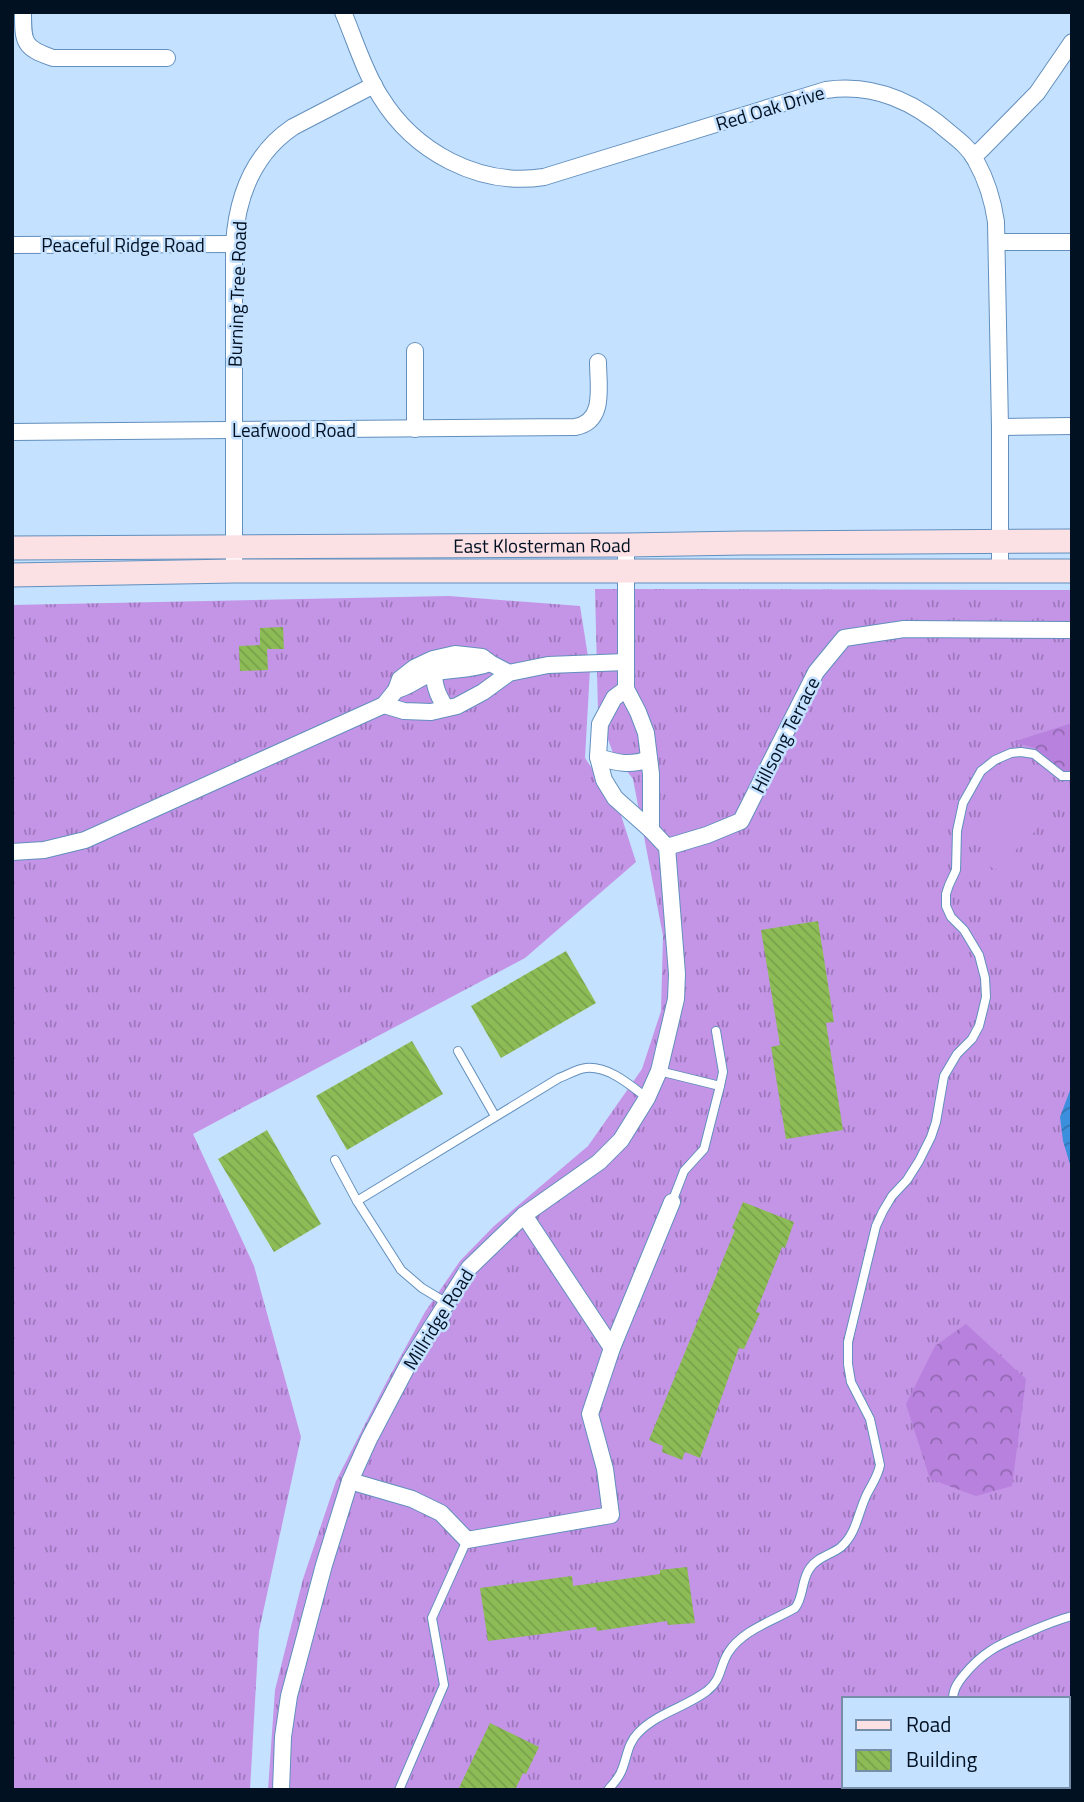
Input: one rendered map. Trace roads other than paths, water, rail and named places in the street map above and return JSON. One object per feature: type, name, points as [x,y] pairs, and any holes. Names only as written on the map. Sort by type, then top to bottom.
[{"type":"main road","name":"East Klosterman Road","points":[[12,548],[1072,541]]},
{"type":"main road","name":"East Klosterman Road","points":[[12,575],[1072,570]]},
{"type":"street","points":[[23,12],[25,42],[36,51],[53,58],[167,58]]},
{"type":"street","name":"Red Oak Drive","points":[[343,12],[374,85],[383,101],[402,123],[435,153],[470,170],[500,177],[532,179],[558,174],[827,90],[844,88],[887,94],[910,104],[935,120],[973,156],[992,201],[996,222],[1000,570]]},
{"type":"street","points":[[973,156],[1037,93],[1072,41]]},
{"type":"street","name":"Burning Tree Road","points":[[234,572],[234,244],[244,191],[256,164],[271,145],[292,127],[374,85]]},
{"type":"street","points":[[998,242],[1072,242]]},
{"type":"street","name":"Peaceful Ridge Road","points":[[12,245],[234,244]]},
{"type":"street","points":[[415,351],[415,429]]},
{"type":"street","name":"Leafwood Road","points":[[12,432],[575,427],[589,423],[596,413],[598,362]]},
{"type":"street","points":[[1000,427],[1072,426]]},
{"type":"street","points":[[626,545],[626,688],[646,733],[651,774],[651,830]]},
{"type":"street","name":"Hillsong Terrace","points":[[667,847],[741,821],[816,672],[844,638],[904,629],[1072,630]]},
{"type":"street","points":[[12,852],[44,850],[85,840],[384,705],[396,690],[400,679],[414,668],[433,666],[454,654],[482,657],[509,673]]},
{"type":"street","points":[[384,705],[404,711],[431,712],[457,706],[483,692],[509,673],[548,665],[626,662]]},
{"type":"street","points":[[433,666],[434,684],[446,708]]},
{"type":"street","points":[[626,688],[614,698],[600,724],[598,757],[604,780],[615,798],[667,847]]},
{"type":"street","points":[[598,757],[622,764],[637,764],[649,760]]},
{"type":"street","name":"Millridge Road","points":[[281,1790],[283,1737],[289,1696],[324,1564],[350,1482],[410,1361],[469,1268],[524,1215],[599,1162],[621,1140],[647,1098],[659,1071],[676,999],[677,974],[667,847]]},
{"type":"street","points":[[350,1482],[412,1499],[441,1513],[467,1541],[611,1516],[605,1469],[590,1413],[612,1348],[672,1202]]},
{"type":"street","points":[[524,1215],[612,1348]]},
{"type":"lane","points":[[608,1790],[619,1777],[629,1747],[637,1733],[650,1722],[685,1705],[707,1690],[720,1677],[728,1654],[739,1642],[767,1621],[795,1608],[810,1567],[840,1548],[854,1528],[880,1465],[870,1419],[854,1392],[848,1364],[848,1342],[872,1241],[883,1211],[919,1161],[931,1137],[944,1076],[979,1026],[986,997],[985,978],[979,955],[946,906],[946,894],[956,870],[957,831],[963,803],[981,771],[995,760],[1011,754],[1034,754],[1062,776],[1072,776]]},
{"type":"lane","points":[[672,1202],[684,1171],[704,1149],[723,1072],[716,1031]]},
{"type":"lane","points":[[458,1051],[495,1116]]},
{"type":"lane","points":[[357,1200],[558,1078],[585,1068],[618,1076],[647,1098]]},
{"type":"lane","points":[[659,1071],[720,1086]]},
{"type":"lane","points":[[335,1160],[401,1270],[422,1288],[447,1303]]},
{"type":"lane","points":[[399,1790],[444,1685],[432,1618],[467,1541]]},
{"type":"lane","points":[[953,1697],[953,1691],[960,1679],[988,1650],[1054,1620],[1072,1616]]},
{"type":"water","points":[[1072,1085],[1072,1171],[1063,1141],[1060,1117]]}]
